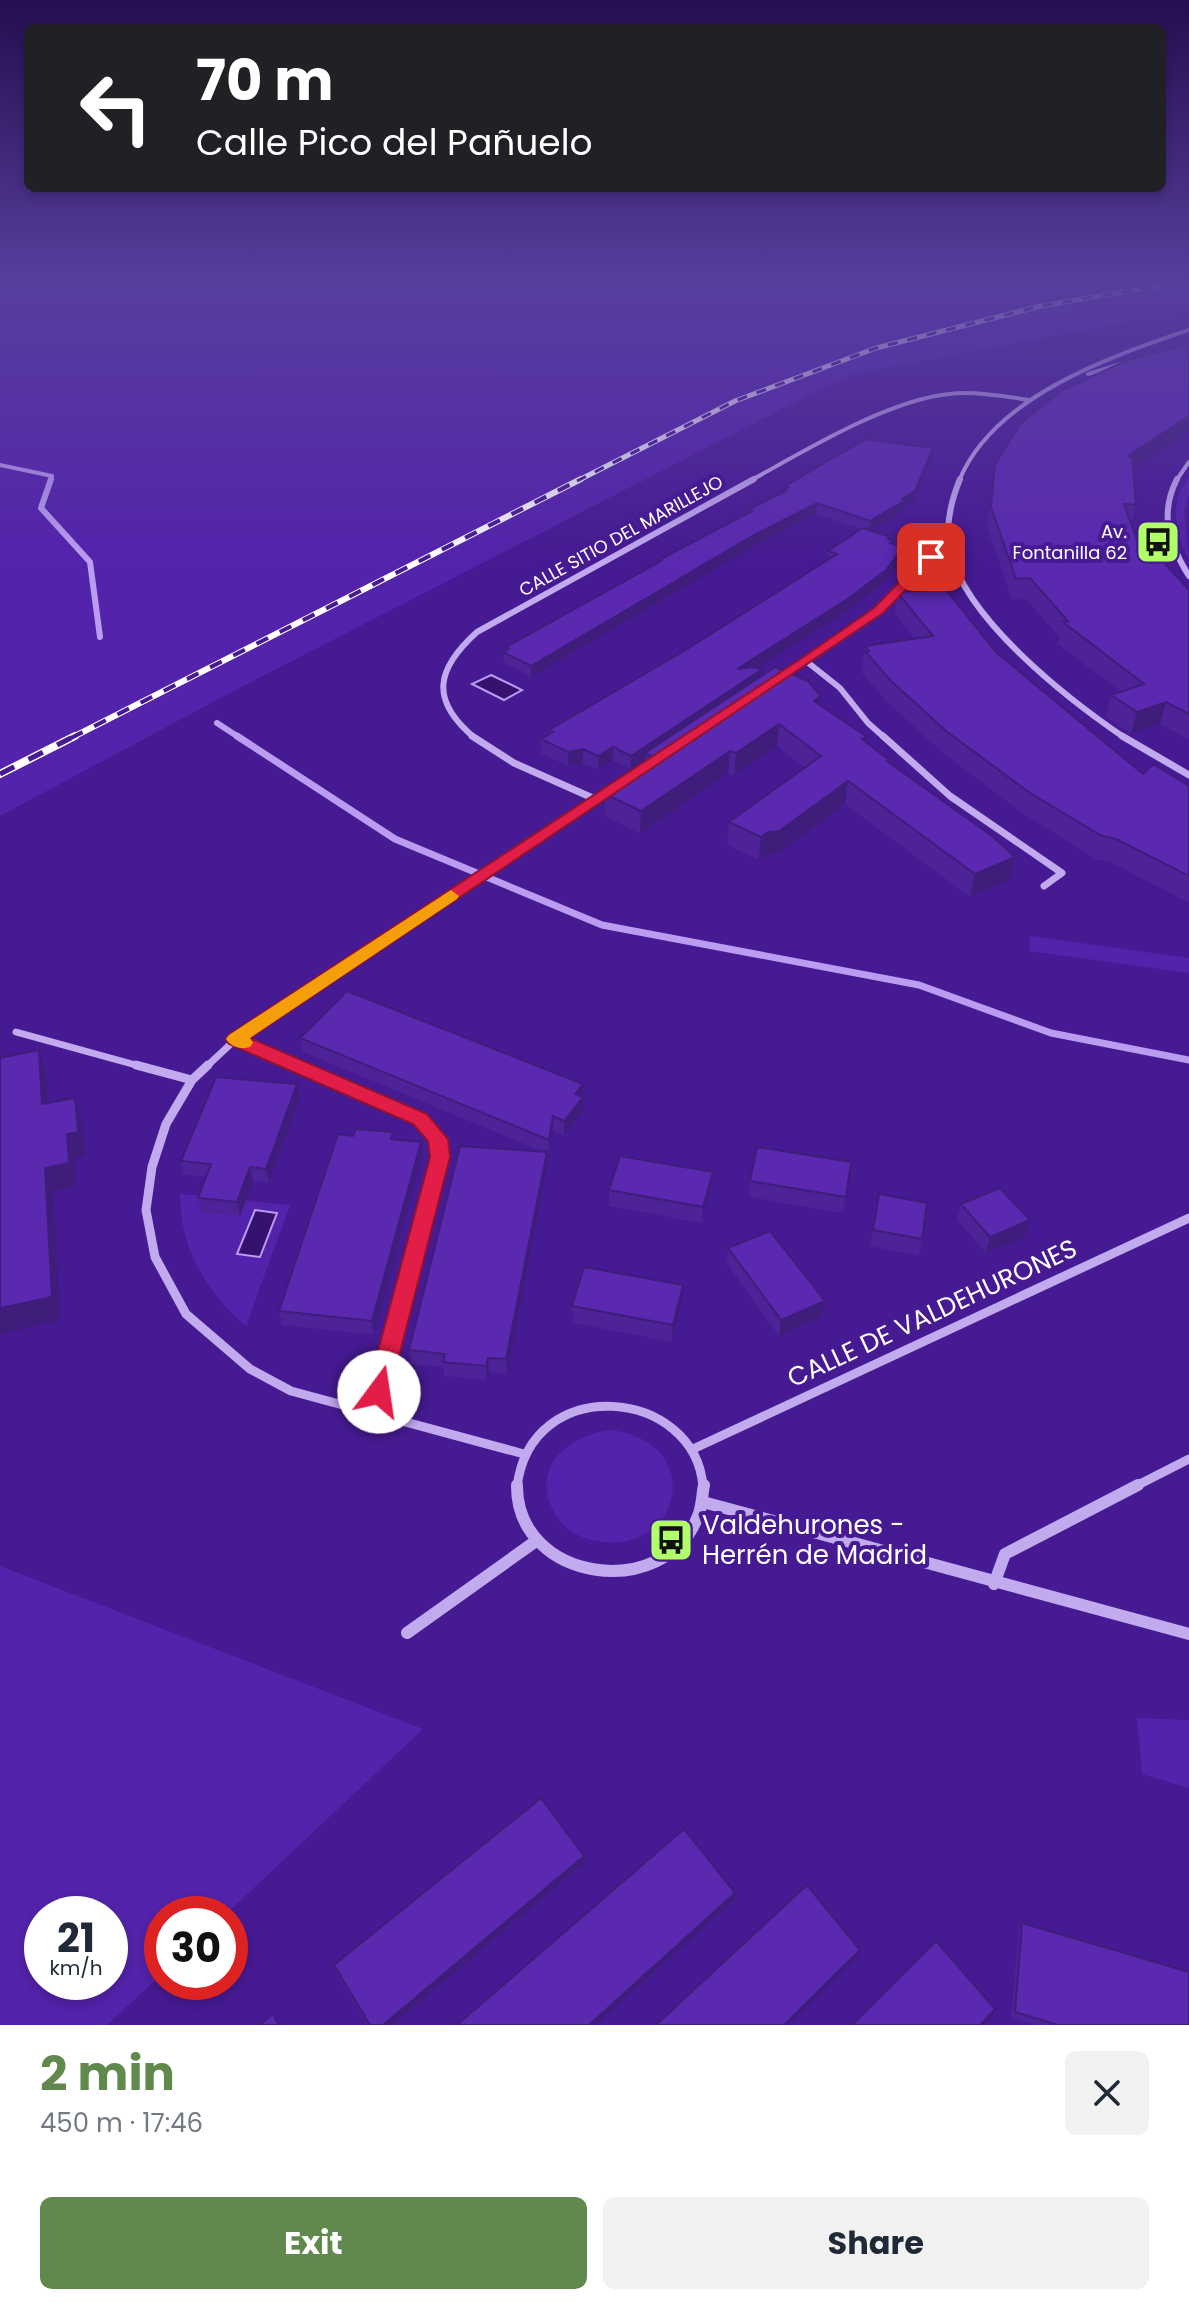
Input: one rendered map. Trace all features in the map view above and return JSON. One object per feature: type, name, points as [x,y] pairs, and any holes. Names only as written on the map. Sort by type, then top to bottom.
[{"type":"street","points":[[1079,374],[1029,400],[977,446],[960,473],[951,504],[949,547],[962,579],[984,614],[1015,650],[1056,687],[1107,725],[1189,775]]},
{"type":"street","points":[[1061,382],[1090,374]]},
{"type":"street","name":"CALLE SITIO DEL MARILLEJO","points":[[595,799],[476,742],[454,722],[443,701],[444,673],[454,653],[477,632],[841,431],[911,403],[946,394],[982,393],[1029,400]]},
{"type":"street","points":[[1189,462],[1174,479],[1168,495],[1166,518],[1171,543],[1189,576]]},
{"type":"street","points":[[767,687],[879,610],[931,557],[949,547]]},
{"type":"street","points":[[806,661],[840,688],[868,723],[950,796],[1062,873],[1044,886]]},
{"type":"street","points":[[524,1454],[291,1391],[250,1369],[186,1314],[155,1257],[146,1210],[152,1167],[166,1124],[192,1080],[236,1039],[661,756]]},
{"type":"street","points":[[16,1032],[192,1080]]},
{"type":"street","points":[[236,1039],[420,1119],[438,1139],[440,1157],[373,1415]]},
{"type":"street","name":"CALLE DE VALDEHURONES","points":[[693,1449],[1189,1218]]},
{"type":"street","points":[[622,1405],[650,1413],[675,1428],[693,1449],[703,1475],[703,1502],[694,1528],[676,1550],[650,1565],[620,1573],[588,1571],[560,1560],[536,1541],[523,1521],[516,1499],[517,1476],[524,1454],[540,1432],[564,1415],[592,1406],[622,1405]]},
{"type":"street","points":[[994,1584],[1005,1554],[1189,1459]]},
{"type":"street","points":[[703,1502],[839,1537],[994,1584],[1189,1634]]},
{"type":"street","points":[[407,1633],[536,1541]]},
{"type":"shaded area","points":[[0,374],[856,374],[228,694],[0,816]]},
{"type":"shaded area","points":[[1189,477],[1189,495],[1184,511],[1189,560],[1178,529],[1176,507],[1182,487]]},
{"type":"shaded area","points":[[491,675],[522,690],[504,700],[472,684]]},
{"type":"shaded area","points":[[1030,936],[1189,958],[1189,973],[1029,951]]},
{"type":"shaded area","points":[[180,1194],[290,1205],[246,1326],[218,1298],[198,1267],[185,1232]]},
{"type":"shaded area","points":[[255,1210],[277,1213],[260,1257],[237,1254]]},
{"type":"shaded area","points":[[611,1430],[642,1439],[662,1456],[672,1476],[672,1498],[663,1518],[646,1534],[622,1542],[592,1540],[575,1534],[557,1517],[548,1496],[547,1481],[557,1456],[581,1439]]},
{"type":"shaded area","points":[[0,1566],[423,1729],[245,1896],[144,1896],[144,1991],[107,2025],[0,2025]]},
{"type":"shaded area","points":[[1137,1718],[1189,1720],[1189,1788],[1142,1774]]},
{"type":"building","points":[[1098,374],[1189,374],[1189,416],[1128,456],[1132,457],[1136,505],[1124,504],[1143,557],[1158,556],[1189,590],[1189,714],[1166,702],[1137,712],[1111,695],[1144,684],[1063,622],[1068,621],[1030,578],[1016,579],[991,507],[995,464],[1021,423],[1063,390]]},
{"type":"building","points":[[866,439],[933,448],[915,491],[902,499],[906,500],[870,521],[817,503],[756,534],[531,666],[503,652],[509,649],[506,647],[659,560],[752,511],[748,510],[786,491],[783,490],[788,487],[785,486]]},
{"type":"building","points":[[863,528],[890,537],[888,539],[893,541],[890,543],[903,547],[886,570],[849,598],[737,669],[754,667],[761,670],[631,756],[613,747],[598,756],[583,749],[568,752],[541,739],[553,732],[549,730],[684,651],[837,554],[828,551]]},
{"type":"building","points":[[934,585],[946,590],[996,652],[1143,774],[1153,764],[1189,786],[1189,876],[1116,839],[1102,836],[1030,793],[946,731],[888,678],[865,651],[869,651],[865,646],[933,636],[897,592],[927,590]]},
{"type":"building","points":[[775,667],[808,681],[821,696],[814,701],[867,737],[862,739],[887,761],[992,836],[1015,857],[975,874],[848,781],[779,831],[768,832],[761,837],[729,822],[821,756],[779,724],[736,753],[730,751],[641,811],[605,794],[657,759],[645,753]]},
{"type":"building","points":[[347,991],[583,1084],[575,1094],[583,1097],[564,1121],[553,1116],[549,1140],[300,1038]]},
{"type":"building","points":[[39,1050],[42,1104],[75,1098],[78,1132],[67,1134],[69,1163],[45,1168],[52,1297],[0,1308],[0,1058]]},
{"type":"building","points":[[216,1077],[297,1084],[266,1169],[250,1167],[237,1202],[198,1198],[211,1164],[181,1161]]},
{"type":"building","points":[[356,1129],[393,1132],[391,1139],[421,1142],[372,1321],[279,1311],[338,1134],[353,1136]]},
{"type":"building","points":[[460,1146],[547,1152],[506,1359],[488,1358],[486,1366],[443,1362],[445,1354],[409,1350]]},
{"type":"building","points":[[757,1147],[851,1162],[846,1197],[750,1181]]},
{"type":"building","points":[[620,1156],[713,1172],[703,1207],[609,1190]]},
{"type":"building","points":[[1000,1188],[1030,1220],[990,1237],[961,1204]]},
{"type":"building","points":[[879,1194],[927,1203],[922,1239],[873,1230]]},
{"type":"building","points":[[770,1231],[825,1301],[781,1320],[728,1248]]},
{"type":"building","points":[[584,1267],[683,1285],[673,1325],[572,1306]]},
{"type":"building","points":[[541,1798],[584,1856],[383,2025],[370,2025],[334,1965]]},
{"type":"building","points":[[684,1829],[735,1893],[589,2025],[457,2025]]},
{"type":"building","points":[[807,1885],[860,1950],[784,2025],[656,2025]]},
{"type":"building","points":[[1022,1923],[1189,1972],[1189,2025],[1058,2025],[1015,2012]]},
{"type":"building","points":[[936,1941],[995,2009],[980,2025],[852,2025]]},
{"type":"building","points":[[273,2014],[279,2025],[259,2025]]},
{"type":"waterway","points":[[0,465],[52,476],[50,481]]},
{"type":"waterway","points":[[51,479],[41,508],[90,562],[100,637]]},
{"type":"waterway","points":[[217,723],[240,738]]},
{"type":"waterway","points":[[237,736],[395,839],[602,925],[919,985],[1051,1033],[1189,1060]]},
{"type":"railway","points":[[577,481],[735,401],[808,374]]},
{"type":"railway","points":[[71,738],[581,479]]},
{"type":"railway","points":[[0,774],[75,736]]},
{"type":"slow traffic","points":[[243,1043],[236,1039],[451,896]]},
{"type":"place","name":"Av. Fontanilla 62","points":[[1158,542]]},
{"type":"place","name":"Valdehurones - Herrén de Madrid","points":[[671,1540]]},
{"type":"route","points":[[379,1392],[440,1157],[438,1139],[420,1119],[236,1039],[806,661],[879,610],[931,557]]}]
